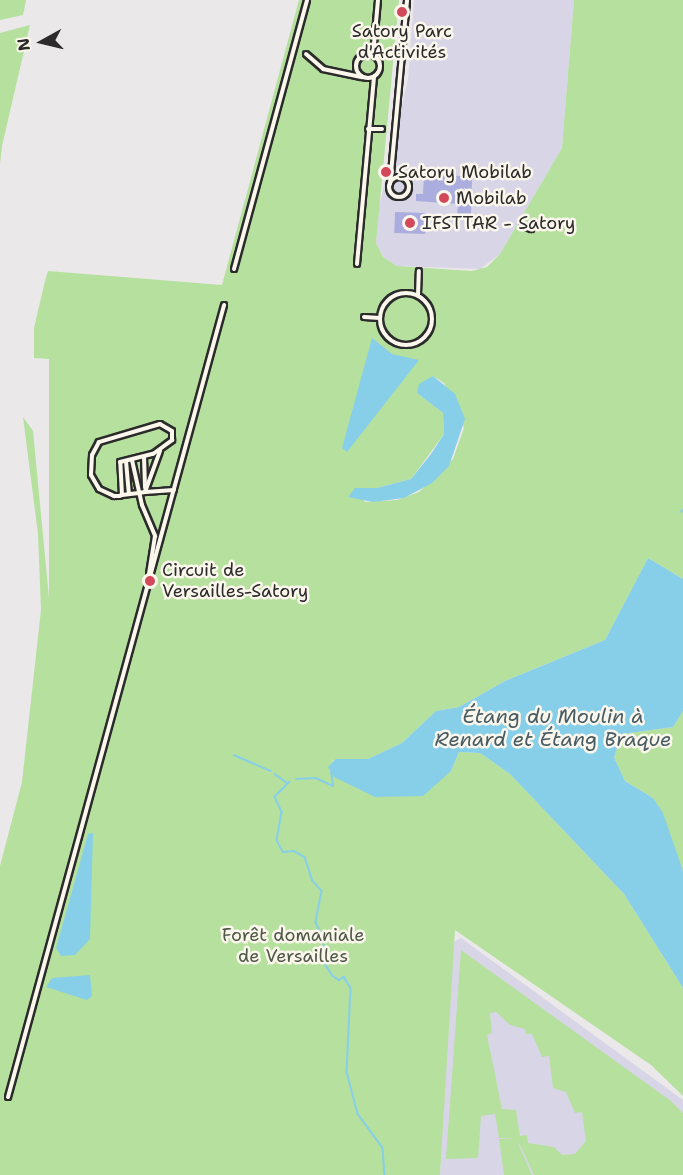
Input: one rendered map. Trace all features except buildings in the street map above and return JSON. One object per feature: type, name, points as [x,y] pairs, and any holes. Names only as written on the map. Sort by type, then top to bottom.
[{"type":"street","points":[[234,269],[307,0]]},
{"type":"street","points":[[378,0],[373,55],[380,68]]},
{"type":"street","points":[[391,172],[396,178],[408,183],[405,195],[392,195],[390,184],[391,172],[407,0]]},
{"type":"street","points":[[306,54],[323,69],[374,77]]},
{"type":"street","points":[[363,77],[357,71],[358,59],[373,55]]},
{"type":"street","points":[[380,68],[388,68]]},
{"type":"street","points":[[357,264],[374,77],[380,68]]},
{"type":"street","points":[[368,129],[382,129]]},
{"type":"street","points":[[390,184],[396,178]]},
{"type":"street","points":[[522,225],[531,229]]},
{"type":"street","points":[[418,296],[419,272]]},
{"type":"street","points":[[407,292],[418,296],[430,306],[432,322],[418,342],[394,342],[383,331],[380,318],[390,298],[407,292]]},
{"type":"street","points":[[8,1097],[224,305]]},
{"type":"street","points":[[364,317],[380,318]]},
{"type":"street","points":[[145,492],[160,451],[173,435],[160,424],[97,445],[90,464],[94,483],[104,492],[122,495],[174,490]]},
{"type":"street","points":[[122,495],[120,464],[160,451]]},
{"type":"street","points":[[144,457],[145,492]]},
{"type":"street","points":[[132,460],[139,493],[155,536],[150,579]]},
{"type":"street","points":[[126,461],[129,494]]},
{"type":"shaded area","points":[[414,0],[574,0],[562,148],[500,254],[480,269],[397,266],[383,257],[376,243],[379,207],[408,79]]},
{"type":"shaded area","points":[[461,938],[683,1100],[683,1175],[440,1175],[453,942]]},
{"type":"green space","points":[[0,0],[26,0],[23,15],[0,20]]},
{"type":"green space","name":"Forêt domaniale de Versailles","points":[[299,0],[399,0],[376,243],[383,257],[397,266],[472,271],[487,267],[500,254],[562,148],[574,0],[683,0],[683,579],[648,558],[605,640],[505,681],[459,707],[436,711],[402,743],[368,759],[329,761],[451,771],[459,752],[480,753],[510,774],[624,894],[683,988],[683,1096],[651,1065],[455,930],[440,1175],[0,1175],[0,866],[22,782],[41,610],[38,534],[23,417],[33,431],[49,598],[49,359],[34,358],[34,328],[45,281],[48,271],[222,285]],"holes":[[[433,376],[444,383],[464,428],[453,459],[419,492],[397,500],[365,502],[355,488],[377,488],[411,479],[444,434],[443,413],[417,393]]]},
{"type":"green space","points":[[30,25],[2,146],[0,164],[0,33]]},
{"type":"green space","points":[[683,711],[683,871],[653,798],[625,781],[614,757],[622,734],[673,727]]},
{"type":"green space","points":[[461,950],[671,1101],[683,1113],[683,1175],[534,1175],[517,1141],[532,1175],[504,1175],[499,1139],[515,1139],[499,1138],[495,1114],[481,1116],[478,1158],[446,1159]],"holes":[[[496,1012],[510,1025],[525,1029],[526,1034],[532,1034],[542,1057],[549,1056],[553,1088],[566,1092],[575,1113],[582,1112],[586,1141],[575,1154],[562,1155],[554,1147],[528,1143],[527,1135],[520,1136],[516,1110],[502,1109],[487,1035],[492,1033],[490,1013]]]},
{"type":"water","points":[[372,338],[392,354],[419,360],[347,452],[342,448]]},
{"type":"water","points":[[433,376],[455,394],[465,419],[449,466],[432,483],[404,498],[373,502],[348,497],[355,488],[377,488],[411,479],[431,454],[444,434],[443,413],[417,393],[419,384]]},
{"type":"water","name":"Étang du Moulin à Renard et Étang Braque","points":[[648,558],[683,579],[683,711],[673,727],[622,734],[614,757],[625,781],[653,798],[663,813],[683,871],[683,988],[624,894],[510,774],[480,753],[459,752],[451,771],[423,796],[375,797],[334,777],[328,767],[336,759],[368,759],[402,743],[436,711],[459,707],[505,681],[605,640]]},
{"type":"water","points":[[93,833],[90,939],[75,955],[61,956],[56,948],[88,834]]},
{"type":"water","points":[[90,975],[92,996],[87,1000],[46,987],[52,978]]},
{"type":"waterway","points":[[234,755],[271,771]]},
{"type":"waterway","points":[[296,779],[316,778],[333,786],[331,772]]},
{"type":"waterway","points":[[275,774],[286,782]]},
{"type":"waterway","points":[[290,782],[275,797],[282,812],[277,840],[283,852],[294,851],[305,857],[313,881],[322,891],[316,922],[324,942],[324,962],[332,975],[339,980],[344,977],[351,988],[347,1072],[358,1114],[383,1148],[385,1175]]},
{"type":"place","name":"Satory Parc d'Activités","points":[[402,12]]},
{"type":"place","name":"Satory Mobilab","points":[[386,172]]},
{"type":"place","name":"Mobilab","points":[[444,198]]},
{"type":"place","name":"IFSTTAR - Satory","points":[[410,223]]},
{"type":"place","name":"Circuit de Versailles-Satory","points":[[150,581]]}]
